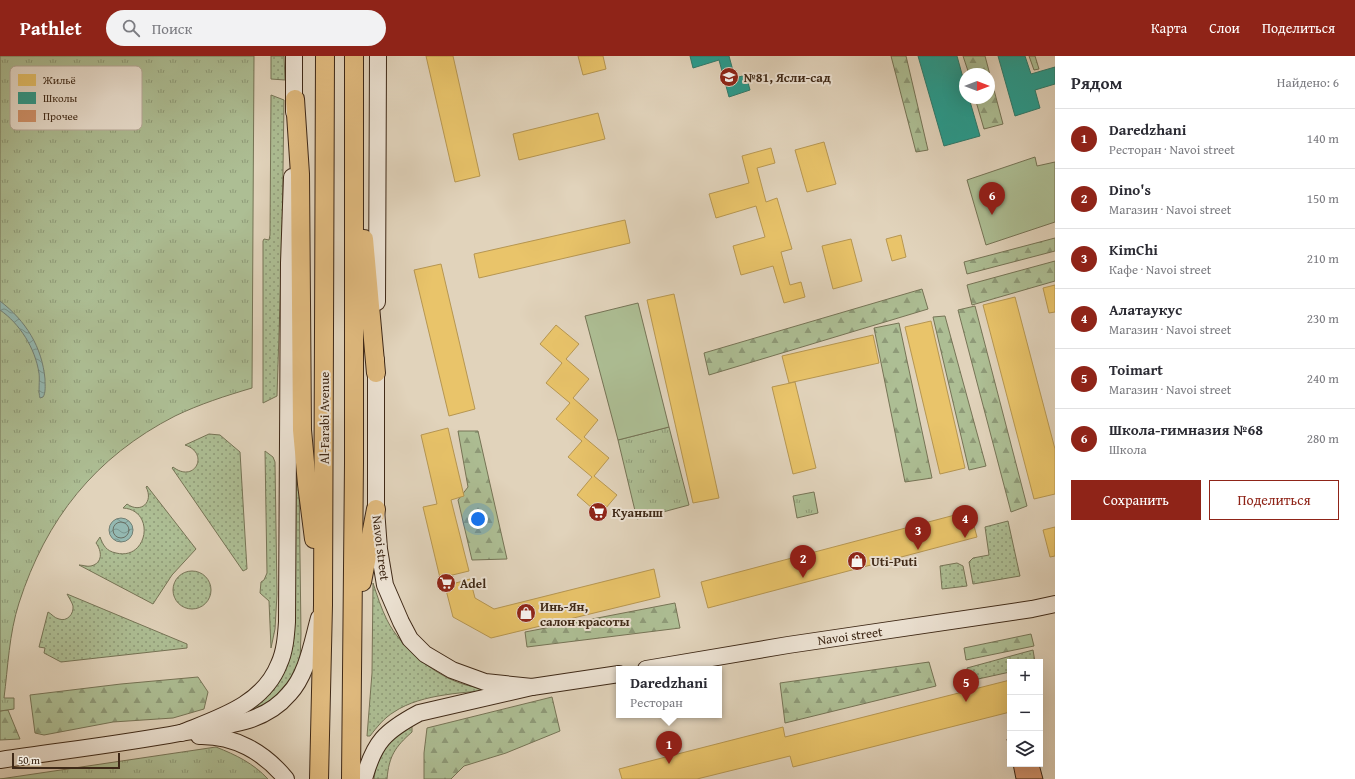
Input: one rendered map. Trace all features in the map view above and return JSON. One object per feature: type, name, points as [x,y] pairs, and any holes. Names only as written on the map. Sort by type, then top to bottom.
[{"type":"main road","name":"Al-Farabi Avenue","points":[[319,779],[322,605],[324,56]]},
{"type":"main road","points":[[351,779],[354,628],[354,56]]},
{"type":"main road","points":[[295,99],[300,174],[302,430],[306,484],[322,605]]},
{"type":"main road","points":[[353,120],[376,373]]},
{"type":"main road","points":[[354,628],[376,509]]},
{"type":"street","points":[[181,733],[244,705],[259,694],[274,674],[285,646],[287,622],[289,262],[295,99],[294,56]]},
{"type":"street","points":[[376,509],[378,56]]},
{"type":"street","name":"Navoi street","points":[[376,509],[379,549],[385,585],[410,639],[425,654],[452,670],[485,682],[532,687]]},
{"type":"street","name":"Navoi street","points":[[664,666],[788,645],[1032,609],[1055,604]]},
{"type":"street","points":[[0,760],[159,737],[232,724],[249,720],[262,714],[277,705],[290,693],[300,677],[307,661],[322,605]]},
{"type":"street","name":"Navoi street","points":[[364,779],[368,763],[374,750],[384,735],[402,722],[419,714],[532,687],[616,674]]},
{"type":"street","points":[[159,737],[208,736],[225,738],[245,745],[264,757],[286,779]]},
{"type":"green space","points":[[0,56],[254,56],[252,388],[222,397],[194,408],[175,416],[146,432],[98,471],[77,493],[59,518],[44,544],[30,573],[19,603],[11,639],[4,698],[14,698],[14,709],[0,711]]},
{"type":"green space","points":[[271,56],[284,56],[285,80],[271,79]]},
{"type":"green space","points":[[891,56],[906,56],[928,150],[916,152]]},
{"type":"green space","points":[[963,56],[985,56],[988,68],[967,68]]},
{"type":"green space","points":[[1029,56],[1035,56],[1039,69],[1034,70]]},
{"type":"green space","points":[[995,94],[1003,124],[984,129],[977,104],[995,104]]},
{"type":"green space","points":[[271,95],[284,100],[282,240],[277,396],[263,403],[263,241],[264,239],[269,240],[270,235]]},
{"type":"green space","points":[[1035,157],[1037,166],[1055,162],[1055,222],[986,245],[967,180]]},
{"type":"green space","points":[[1055,238],[1055,251],[967,274],[964,262]]},
{"type":"green space","points":[[1055,261],[1055,281],[972,305],[967,285]]},
{"type":"green space","points":[[296,278],[301,634],[300,661],[292,677],[267,706],[235,717],[285,666]]},
{"type":"green space","points":[[922,289],[928,309],[709,375],[704,353]]},
{"type":"green space","points":[[638,303],[669,427],[618,440],[585,316]]},
{"type":"green space","points":[[975,306],[1027,506],[1011,512],[958,310]]},
{"type":"green space","points":[[945,316],[986,466],[969,470],[933,317]]},
{"type":"green space","points":[[899,323],[932,478],[905,482],[874,328]]},
{"type":"green space","points":[[669,427],[689,505],[637,519],[618,440]]},
{"type":"green space","points":[[458,431],[478,431],[507,559],[472,560],[458,500],[468,487]]},
{"type":"green space","points":[[209,434],[220,435],[240,452],[247,569],[243,571],[172,468],[173,467],[181,471],[188,472],[193,470],[197,465],[197,454],[193,449],[185,445]]},
{"type":"green space","points":[[265,451],[273,457],[275,462],[277,594],[275,629],[271,648],[269,601],[260,593],[261,582],[264,580],[267,573]]},
{"type":"green space","points":[[147,486],[196,549],[172,575],[153,604],[79,565],[90,566],[98,562],[100,553],[96,543],[100,537],[102,543],[110,551],[116,553],[127,553],[135,550],[141,543],[144,534],[144,525],[140,517],[133,511],[123,508],[127,504],[137,508],[145,505],[148,497]]},
{"type":"green space","points":[[814,492],[818,513],[797,518],[793,496]]},
{"type":"green space","points":[[1008,521],[1020,576],[973,584],[969,562],[973,558],[989,555],[985,527]]},
{"type":"green space","points":[[957,563],[963,566],[967,586],[942,589],[940,566]]},
{"type":"green space","points":[[192,571],[202,574],[208,580],[211,590],[208,600],[202,606],[192,609],[182,606],[176,600],[173,590],[176,580],[182,574]]},
{"type":"green space","points":[[373,583],[383,611],[393,631],[420,660],[455,681],[474,687],[499,689],[431,697],[418,701],[390,714],[370,736],[367,736],[372,673]]},
{"type":"green space","points":[[67,594],[187,644],[187,648],[61,662],[44,653],[45,648],[39,647],[48,612],[56,618],[62,620],[69,617],[71,614],[73,606]]},
{"type":"green space","points":[[675,603],[680,628],[527,647],[525,632]]},
{"type":"green space","points":[[1031,634],[1034,646],[966,660],[964,648]]},
{"type":"green space","points":[[1033,650],[1034,659],[1007,659],[1007,673],[969,681],[967,668]]},
{"type":"green space","points":[[929,662],[936,686],[785,723],[780,683]]},
{"type":"green space","points":[[198,677],[208,692],[204,709],[173,718],[113,722],[44,735],[35,733],[30,695],[121,684]]},
{"type":"green space","points":[[552,697],[560,731],[506,753],[464,766],[451,779],[424,779],[424,753],[427,728]]},
{"type":"green space","points":[[8,710],[20,739],[0,740],[0,711]]},
{"type":"green space","points":[[412,723],[412,732],[401,742],[391,758],[387,779],[374,779],[378,761],[386,746]]},
{"type":"green space","points":[[216,747],[244,760],[268,779],[0,779]]},
{"type":"water","points":[[0,301],[18,317],[25,326],[36,346],[43,367],[45,379],[45,391],[43,397],[40,398],[39,393],[39,373],[37,364],[26,337],[14,322],[0,310]]},
{"type":"water","points":[[121,518],[126,519],[132,525],[132,535],[126,541],[121,542],[116,541],[110,535],[109,530],[110,525],[116,519]]},
{"type":"building: Жильё","points":[[426,56],[453,56],[480,176],[455,182]]},
{"type":"building: Жильё","points":[[578,56],[603,56],[606,69],[583,75]]},
{"type":"building: Жильё","points":[[598,113],[605,139],[519,160],[513,134]]},
{"type":"building: Жильё","points":[[824,142],[836,184],[807,192],[795,150]]},
{"type":"building: Жильё","points":[[771,148],[775,163],[757,168],[766,202],[777,198],[792,249],[781,252],[790,285],[801,282],[805,297],[784,303],[773,266],[741,275],[733,246],[765,237],[756,206],[716,218],[709,194],[749,183],[742,156]]},
{"type":"building: Жильё","points":[[625,220],[630,243],[479,278],[474,254]]},
{"type":"building: Жильё","points":[[901,235],[906,257],[892,261],[886,239]]},
{"type":"building: Жильё","points":[[851,239],[862,281],[833,289],[822,246]]},
{"type":"building: Жильё","points":[[441,264],[475,409],[449,416],[414,270]]},
{"type":"building: Жильё","points":[[1055,285],[1055,312],[1049,313],[1043,288]]},
{"type":"building: Жильё","points":[[674,294],[719,498],[693,503],[647,300]]},
{"type":"building: Жильё","points":[[1015,297],[1055,449],[1055,494],[1034,499],[983,305]]},
{"type":"building: Жильё","points":[[931,321],[965,468],[940,474],[905,327]]},
{"type":"building: Жильё","points":[[556,325],[579,344],[566,359],[589,379],[573,398],[598,420],[584,437],[609,458],[594,476],[617,495],[600,515],[577,495],[592,477],[568,457],[582,441],[556,419],[570,403],[546,383],[562,363],[540,344]]},
{"type":"building: Жильё","points":[[873,335],[879,363],[789,383],[782,356]]},
{"type":"building: Жильё","points":[[795,382],[816,468],[793,474],[772,387]]},
{"type":"building: Жильё","points":[[448,428],[464,496],[451,500],[469,571],[440,578],[423,507],[437,504],[421,435]]},
{"type":"building: Жильё","points":[[970,511],[977,537],[708,608],[701,582]]},
{"type":"building: Жильё","points":[[1055,527],[1055,556],[1050,557],[1043,530]]},
{"type":"building: Жильё","points":[[654,569],[660,597],[491,638],[453,617],[445,586],[470,579],[475,598],[494,609]]},
{"type":"building: Жильё","points":[[1007,681],[1007,713],[793,767],[790,756],[697,779],[622,779],[619,769],[783,727],[785,737]]},
{"type":"building: Школы","name":"№81, Ясли-сад","points":[[690,56],[729,56],[735,78],[746,75],[750,90],[729,97],[719,60],[693,68]]},
{"type":"building: Школы","points":[[918,56],[957,56],[960,68],[959,68],[959,104],[971,104],[980,136],[944,146]]},
{"type":"building: Школы","points":[[998,56],[1025,56],[1031,74],[1055,67],[1055,84],[1035,90],[1040,108],[1015,116]]},
{"type":"building: Прочее","points":[[1014,767],[1040,767],[1043,779],[1016,779]]},
{"type":"place","name":"№81, Ясли-сад","points":[[729,77]]},
{"type":"place","name":"Школа-гимназия №68","points":[[992,215]]},
{"type":"place","name":"Куаныш","points":[[598,512]]},
{"type":"place","name":"Алатаукус","points":[[965,538]]},
{"type":"place","name":"KimChi","points":[[918,550]]},
{"type":"place","name":"Uti-Puti","points":[[857,561]]},
{"type":"place","name":"Dino's","points":[[803,578]]},
{"type":"place","name":"Adel","points":[[446,583]]},
{"type":"place","name":"Инь-Ян, салон красоты","points":[[526,613]]},
{"type":"place","name":"Toimart","points":[[966,702]]},
{"type":"place","name":"Daredzhani","points":[[669,764]]}]
